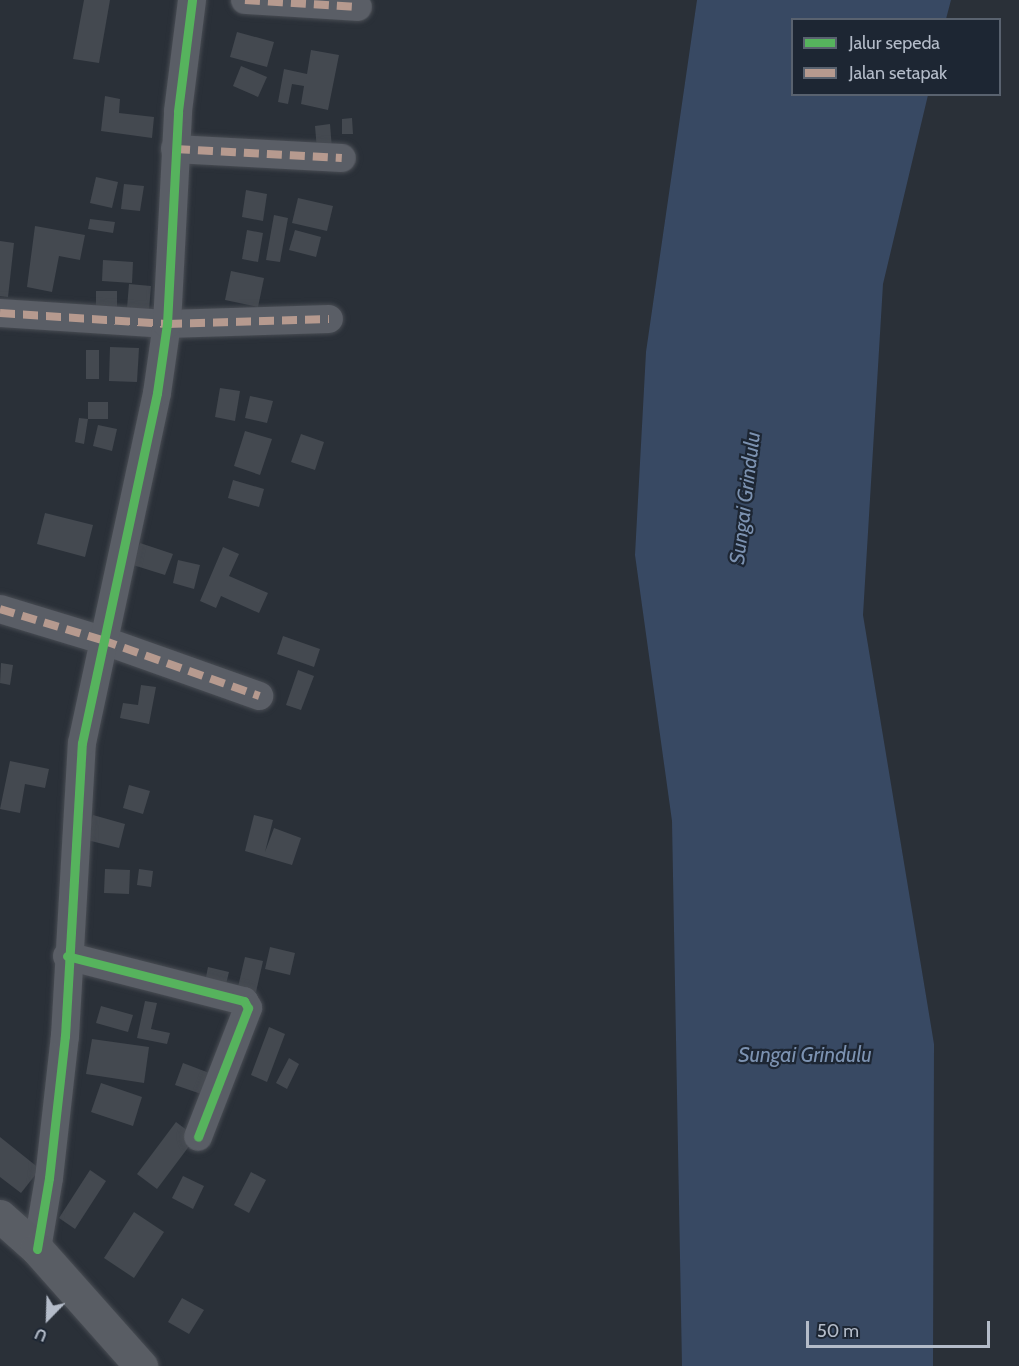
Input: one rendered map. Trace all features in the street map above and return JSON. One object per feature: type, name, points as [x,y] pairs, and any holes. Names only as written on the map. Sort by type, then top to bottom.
[{"type":"street","points":[[37,1249],[49,1178],[65,1036],[67,956],[82,743],[102,640],[157,393],[166,324],[175,148],[192,0]]},
{"type":"street","points":[[245,0],[358,7]]},
{"type":"street","points":[[175,148],[342,158]]},
{"type":"street","points":[[0,313],[166,324],[329,319]]},
{"type":"street","points":[[0,609],[102,640],[259,696]]},
{"type":"street","points":[[67,956],[244,1001],[248,1008],[198,1137]]},
{"type":"street","points":[[0,1216],[37,1249],[141,1366]]},
{"type":"water","name":"Sungai Grindulu","points":[[697,0],[951,0],[946,18],[791,18],[791,96],[928,96],[883,284],[863,615],[934,1044],[933,1366],[682,1366],[672,821],[635,555],[646,352]]},
{"type":"building","points":[[84,0],[110,0],[99,63],[73,59]]},
{"type":"building","points":[[237,32],[274,42],[267,67],[230,57]]},
{"type":"building","points":[[311,50],[339,55],[328,110],[301,104],[304,86],[292,84],[288,104],[278,102],[284,69],[307,74]]},
{"type":"building","points":[[241,66],[267,77],[258,97],[233,86]]},
{"type":"building","points":[[105,96],[120,99],[119,113],[154,117],[152,138],[101,131]]},
{"type":"building","points":[[352,118],[353,134],[342,134],[342,119]]},
{"type":"building","points":[[330,124],[332,149],[317,150],[315,126]]},
{"type":"building","points":[[96,177],[118,182],[112,208],[90,203]]},
{"type":"building","points":[[124,184],[144,186],[140,211],[121,209]]},
{"type":"building","points":[[246,190],[267,194],[263,221],[242,217]]},
{"type":"building","points":[[298,198],[333,206],[327,231],[292,223]]},
{"type":"building","points":[[274,215],[288,218],[280,262],[266,260]]},
{"type":"building","points":[[90,219],[115,222],[113,233],[88,229]]},
{"type":"building","points":[[35,226],[85,235],[80,260],[59,256],[52,292],[27,287]]},
{"type":"building","points":[[247,230],[263,233],[258,262],[242,259]]},
{"type":"building","points":[[295,230],[321,237],[316,257],[289,250]]},
{"type":"building","points":[[0,241],[14,243],[8,297],[0,296]]},
{"type":"building","points":[[103,260],[133,262],[132,283],[102,281]]},
{"type":"building","points":[[231,271],[264,278],[258,307],[225,300]]},
{"type":"building","points":[[129,284],[151,286],[148,323],[126,320]]},
{"type":"building","points":[[96,291],[117,291],[117,311],[96,312]]},
{"type":"building","points":[[110,347],[139,348],[137,382],[109,381]]},
{"type":"building","points":[[86,350],[99,350],[99,379],[86,379]]},
{"type":"building","points":[[220,388],[240,391],[235,421],[215,417]]},
{"type":"building","points":[[250,396],[273,401],[267,423],[245,418]]},
{"type":"building","points":[[88,402],[108,402],[108,419],[88,419]]},
{"type":"building","points":[[79,418],[88,419],[84,444],[75,442]]},
{"type":"building","points":[[98,425],[117,429],[112,451],[93,446]]},
{"type":"building","points":[[245,431],[272,439],[260,475],[234,466]]},
{"type":"building","points":[[301,434],[324,442],[315,470],[291,462]]},
{"type":"building","points":[[233,480],[264,489],[259,507],[228,498]]},
{"type":"building","points":[[45,513],[93,525],[85,557],[37,544]]},
{"type":"building","points":[[140,543],[173,554],[165,575],[133,565]]},
{"type":"building","points":[[223,547],[239,554],[229,576],[268,593],[259,613],[221,596],[216,608],[200,601]]},
{"type":"building","points":[[178,560],[200,565],[194,589],[173,583]]},
{"type":"building","points":[[283,636],[320,649],[314,667],[277,654]]},
{"type":"building","points":[[1,663],[13,665],[10,685],[0,683]]},
{"type":"building","points":[[298,670],[314,676],[301,710],[286,705]]},
{"type":"building","points":[[141,685],[156,687],[149,724],[120,718],[123,703],[138,705]]},
{"type":"building","points":[[10,761],[49,769],[45,788],[25,784],[20,813],[0,809]]},
{"type":"building","points":[[129,785],[150,791],[143,814],[123,808]]},
{"type":"building","points":[[93,815],[125,824],[119,848],[87,840]]},
{"type":"building","points":[[254,815],[273,820],[265,852],[274,828],[301,838],[292,865],[245,851]]},
{"type":"building","points":[[105,869],[130,870],[129,894],[104,893]]},
{"type":"building","points":[[139,869],[153,871],[151,887],[137,885]]},
{"type":"building","points":[[270,947],[295,953],[290,975],[265,969]]},
{"type":"building","points":[[245,957],[263,961],[256,992],[238,987]]},
{"type":"building","points":[[208,967],[229,972],[225,988],[205,982]]},
{"type":"building","points":[[145,1001],[157,1003],[151,1029],[170,1033],[167,1044],[137,1038]]},
{"type":"building","points":[[101,1006],[133,1015],[128,1032],[96,1023]]},
{"type":"building","points":[[269,1027],[285,1034],[267,1082],[251,1075]]},
{"type":"building","points":[[92,1039],[149,1047],[144,1083],[86,1074]]},
{"type":"building","points":[[289,1058],[299,1064],[287,1089],[276,1083]]},
{"type":"building","points":[[183,1063],[212,1074],[204,1095],[175,1085]]},
{"type":"building","points":[[101,1083],[142,1097],[133,1126],[91,1112]]},
{"type":"building","points":[[176,1122],[196,1137],[157,1189],[137,1174]]},
{"type":"building","points":[[0,1137],[40,1169],[21,1193],[0,1177]]},
{"type":"building","points":[[90,1170],[106,1181],[75,1229],[59,1218]]},
{"type":"building","points":[[251,1172],[266,1180],[249,1213],[234,1205]]},
{"type":"building","points":[[183,1176],[204,1186],[193,1209],[172,1198]]},
{"type":"building","points":[[134,1212],[164,1232],[134,1278],[104,1258]]},
{"type":"building","points":[[182,1298],[204,1310],[189,1334],[168,1322]]},
{"type":"marked path","points":[[245,0],[358,7]]},
{"type":"marked path","points":[[175,149],[342,158]]},
{"type":"marked path","points":[[0,313],[167,324],[329,319]]},
{"type":"marked path","points":[[0,609],[102,640],[259,696]]},
{"type":"cycle path","points":[[37,1249],[49,1178],[65,1036],[82,743],[157,393],[167,324],[178,111],[192,0]]},
{"type":"cycle path","points":[[67,956],[244,1001],[248,1008],[198,1137]]}]
